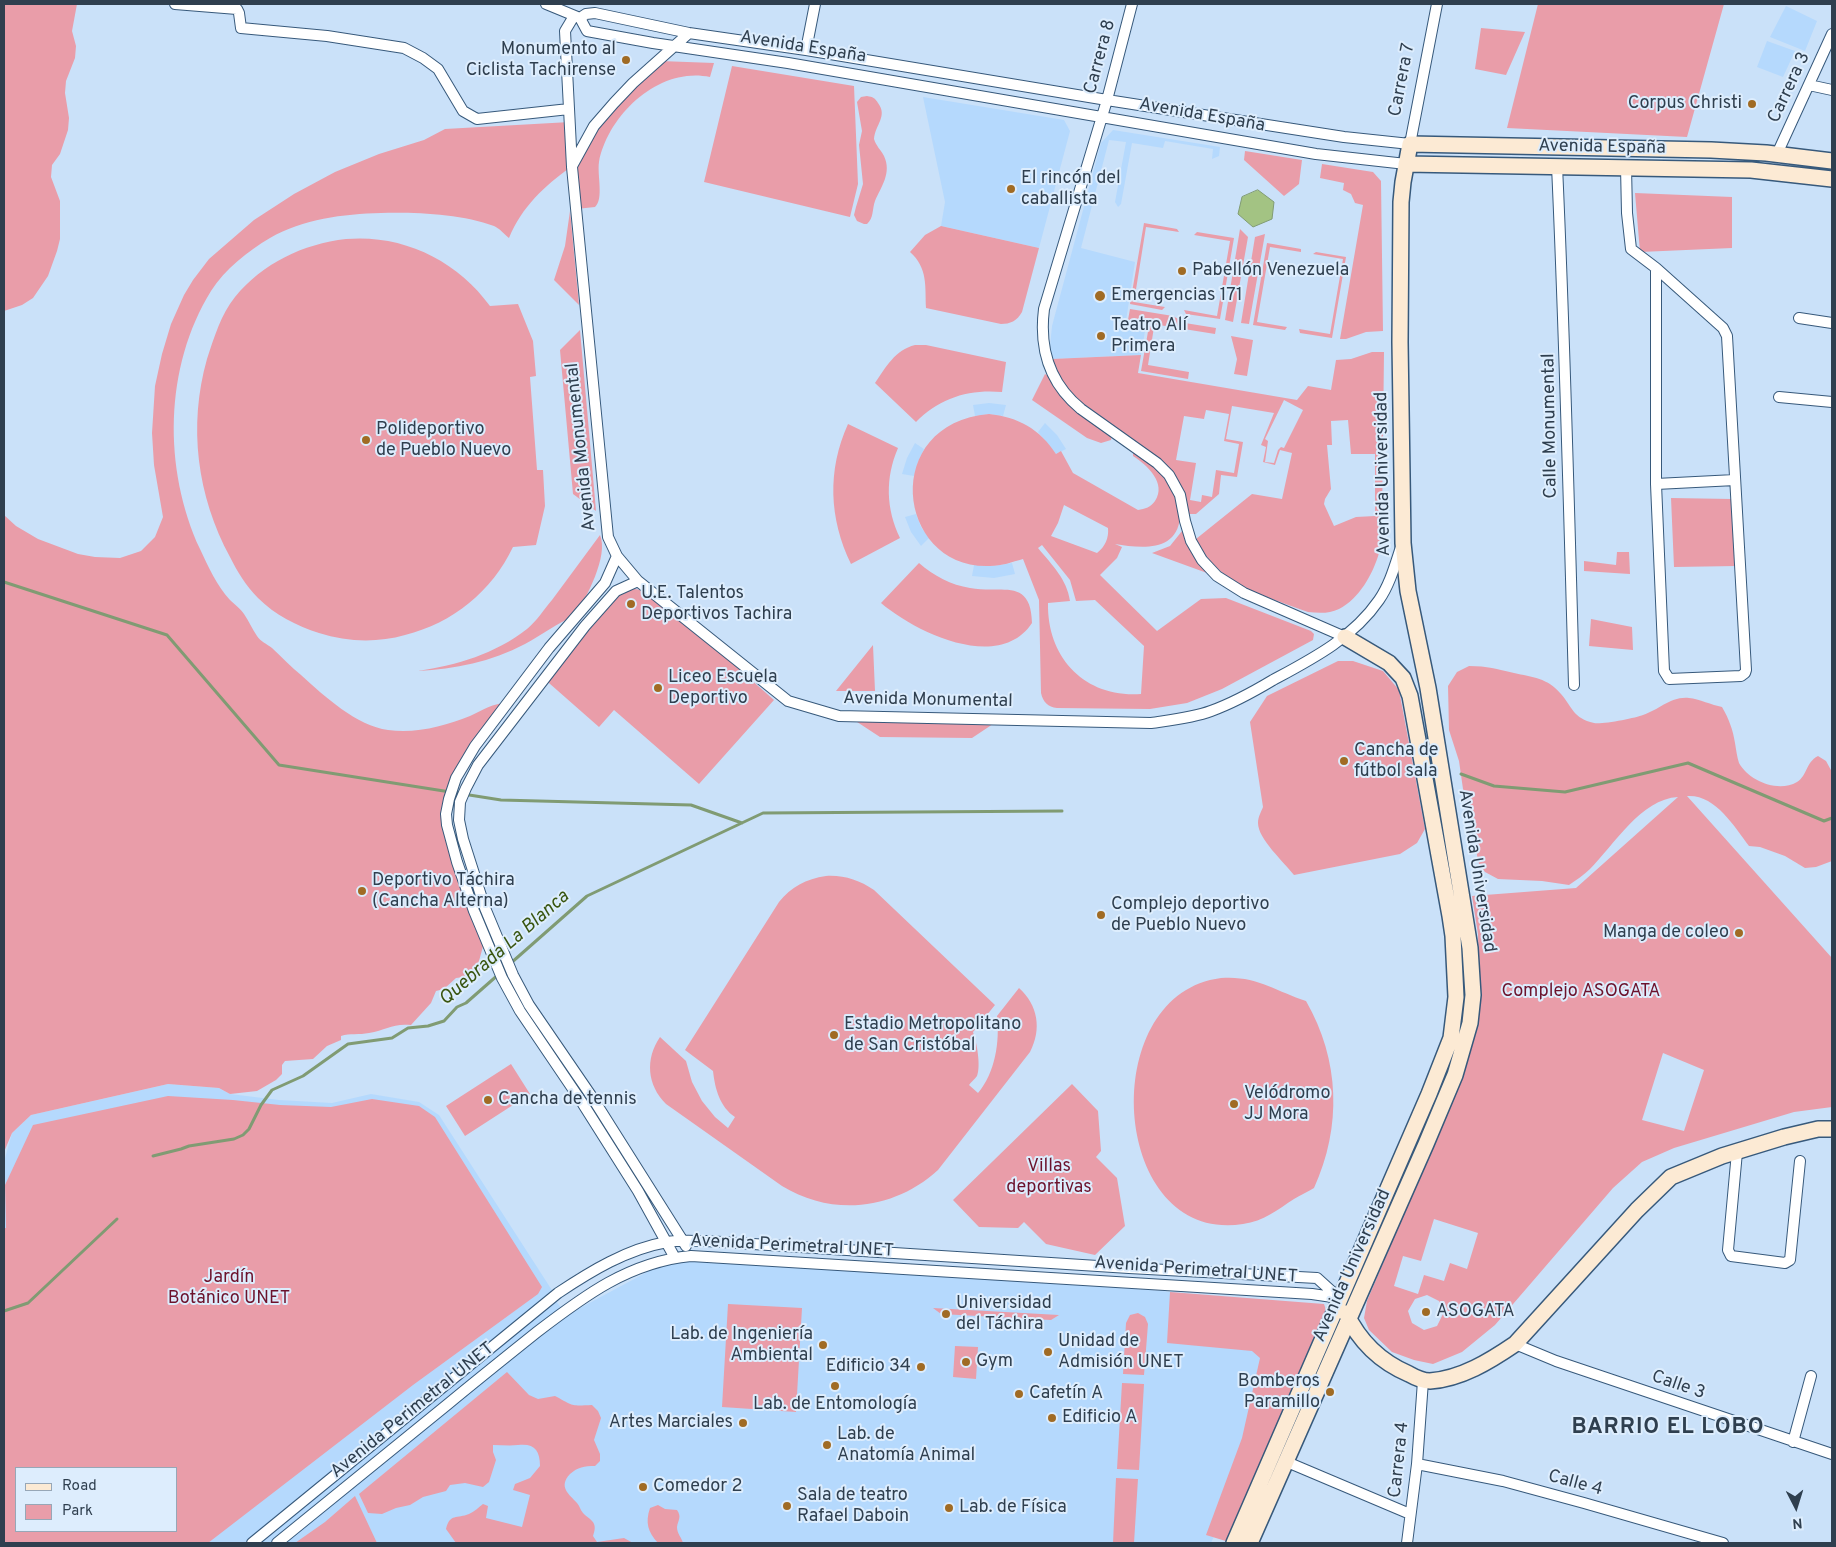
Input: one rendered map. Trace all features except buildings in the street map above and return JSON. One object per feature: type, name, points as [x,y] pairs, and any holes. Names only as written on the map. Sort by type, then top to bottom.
[{"type":"street","points":[[175,4],[237,9],[240,28],[327,36],[404,48],[438,69],[463,111],[476,119],[569,109]]},
{"type":"street","points":[[546,4],[577,17]]},
{"type":"street","points":[[806,50],[815,4]]},
{"type":"street","name":"Carrera 8","points":[[1132,4],[1107,100],[1044,310],[1042,324],[1044,352],[1052,375],[1063,392],[1077,406],[1167,472],[1179,492],[1186,526],[1194,546],[1217,576],[1239,591],[1345,637]]},
{"type":"street","name":"Carrera 7","points":[[1406,164],[1438,4]]},
{"type":"street","name":"Avenida España","points":[[1832,161],[1777,154],[1711,150],[1410,144],[1335,135],[1107,100],[806,50],[689,33],[594,13],[577,17],[587,30],[1316,154],[1406,164],[1751,170],[1832,179]]},
{"type":"street","name":"Avenida Monumental","points":[[577,17],[565,31],[572,167],[607,534],[617,556],[638,581],[788,701],[839,716],[1151,723],[1210,712],[1238,700],[1316,656],[1345,637],[1379,600],[1389,582],[1402,543]]},
{"type":"street","points":[[572,167],[594,126],[633,83],[660,61],[689,33]]},
{"type":"street","name":"Carrera 3","points":[[1777,154],[1832,34]]},
{"type":"street","points":[[1809,86],[1832,90]]},
{"type":"street","name":"Avenida Universidad","points":[[1250,1543],[1350,1320],[1455,1075],[1470,1023],[1473,995],[1470,948],[1428,688],[1408,590],[1402,543],[1401,212],[1406,164]]},
{"type":"street","name":"Calle Monumental","points":[[1557,166],[1565,335],[1574,685]]},
{"type":"street","points":[[1626,167],[1627,213],[1631,249],[1656,268],[1726,332],[1746,670],[1741,676],[1669,679],[1666,675],[1656,484],[1656,268]]},
{"type":"street","points":[[1799,318],[1832,323]]},
{"type":"street","points":[[1779,397],[1832,402]]},
{"type":"street","points":[[1656,484],[1735,480]]},
{"type":"street","points":[[617,556],[605,583],[549,648],[475,746],[463,765],[454,785],[446,814],[451,840],[474,911],[502,978],[520,1011],[583,1104],[675,1258]]},
{"type":"street","points":[[638,581],[616,591],[584,626],[478,765],[460,802],[459,820],[463,839],[485,908],[529,1005],[592,1097],[691,1256]]},
{"type":"street","name":"Avenida Universidad","points":[[1234,1543],[1451,1038],[1456,997],[1453,936],[1410,696],[1402,678],[1389,663],[1345,637]]},
{"type":"street","points":[[532,671],[544,680]]},
{"type":"street","points":[[252,1543],[558,1293],[591,1271],[648,1247],[667,1242],[706,1241],[1317,1278],[1339,1298],[1361,1339],[1383,1360],[1396,1369],[1423,1381],[1438,1380],[1467,1371],[1493,1359],[1515,1344],[1637,1210],[1672,1177],[1722,1156],[1818,1129],[1832,1129]]},
{"type":"street","points":[[1737,1152],[1728,1250],[1731,1256],[1786,1263],[1790,1260],[1800,1161]]},
{"type":"street","name":"Avenida Perimetral UNET","points":[[277,1543],[560,1314],[595,1289],[628,1272],[660,1261],[691,1256],[1312,1294],[1339,1298]]},
{"type":"street","points":[[1128,1283],[1129,1268]]},
{"type":"street","points":[[1150,1284],[1151,1269]]},
{"type":"street","name":"Calle 3","points":[[1515,1344],[1556,1361],[1832,1454]]},
{"type":"street","points":[[1793,1442],[1811,1376]]},
{"type":"street","name":"Carrera 4","points":[[1407,1543],[1417,1464],[1423,1381]]},
{"type":"street","points":[[1286,1462],[1410,1514]]},
{"type":"street","name":"Calle 4","points":[[1417,1464],[1503,1481],[1723,1543]]},
{"type":"shaded area","points":[[1786,6],[1817,21],[1805,51],[1770,37]]},
{"type":"shaded area","points":[[1767,41],[1795,51],[1783,77],[1757,67]]},
{"type":"shaded area","points":[[923,97],[1064,120],[1070,131],[1039,248],[941,226],[945,202]]},
{"type":"shaded area","points":[[1113,130],[1220,147],[1219,156],[1212,159],[1213,149],[1165,141],[1163,148],[1132,143],[1121,204],[1118,207],[1115,202],[1126,142],[1109,140],[1081,248],[1135,262],[1126,321],[1146,325],[1141,355],[1052,359],[1050,346],[1052,326],[1101,143]]},
{"type":"shaded area","points":[[1258,190],[1274,202],[1272,219],[1253,227],[1238,214],[1242,197]]},
{"type":"shaded area","points":[[989,403],[1006,405],[1003,416],[989,414],[975,416],[973,405]]},
{"type":"shaded area","points":[[1045,423],[1057,435],[1066,449],[1056,454],[1038,432]]},
{"type":"shaded area","points":[[915,443],[924,449],[914,476],[902,474],[907,458]]},
{"type":"shaded area","points":[[916,514],[921,527],[929,538],[921,546],[911,532],[905,517]]},
{"type":"shaded area","points":[[1012,563],[1015,574],[994,578],[972,576],[974,565],[993,566]]},
{"type":"shaded area","name":"Universidad del Táchira","points":[[168,1084],[219,1088],[230,1094],[279,1100],[332,1103],[371,1094],[419,1102],[439,1115],[557,1298],[555,1300],[567,1315],[651,1270],[662,1266],[693,1261],[1151,1290],[1314,1306],[1211,1543],[4,1543],[4,1162],[12,1133],[31,1115]]},
{"type":"green space","points":[[4,4],[77,4],[72,31],[76,46],[75,58],[66,81],[65,93],[69,118],[68,130],[60,154],[52,165],[51,177],[60,201],[60,239],[48,276],[33,298],[22,305],[4,311]]},
{"type":"green space","points":[[1538,4],[1724,4],[1687,137],[1507,128]]},
{"type":"green space","points":[[1481,28],[1525,32],[1506,75],[1475,69]]},
{"type":"green space","points":[[660,61],[714,63],[710,77],[691,76],[672,79],[655,87],[639,98],[625,112],[613,127],[604,144],[599,162],[600,193],[595,207],[576,209],[571,167],[543,190],[527,207],[520,216],[509,238],[496,227],[481,222],[453,216],[408,213],[338,216],[296,226],[270,238],[245,255],[223,275],[211,291],[196,321],[184,352],[177,385],[174,418],[175,452],[180,486],[188,518],[200,549],[217,582],[230,600],[243,612],[260,639],[330,701],[365,723],[376,727],[399,731],[420,730],[460,720],[493,706],[507,703],[463,765],[446,814],[485,939],[479,961],[480,975],[456,978],[444,989],[436,991],[431,1003],[411,1025],[399,1025],[375,1032],[341,1036],[341,1040],[327,1046],[313,1059],[285,1061],[282,1065],[282,1074],[276,1080],[257,1091],[230,1094],[219,1088],[168,1084],[31,1115],[12,1133],[4,1152],[4,515],[16,526],[38,539],[78,554],[120,558],[141,551],[155,537],[163,517],[154,465],[152,433],[155,386],[162,354],[171,324],[184,295],[209,259],[254,220],[294,194],[335,172],[379,154],[424,140],[445,129],[570,122],[572,165],[594,126]]},
{"type":"green space","points":[[732,66],[854,86],[858,184],[850,217],[704,182]]},
{"type":"green space","points":[[867,96],[875,99],[881,108],[882,112],[874,139],[884,156],[887,168],[885,180],[875,201],[871,219],[867,224],[864,224],[857,221],[854,215],[863,184],[859,145],[862,131],[857,102],[861,97]]},
{"type":"green space","points":[[1245,151],[1302,160],[1299,184],[1284,196],[1244,160]]},
{"type":"green space","points":[[1322,164],[1373,172],[1381,181],[1383,331],[1366,332],[1346,339],[1340,339],[1363,205],[1355,203],[1351,194],[1343,190],[1344,183],[1320,178]]},
{"type":"green space","points":[[1635,193],[1732,197],[1732,248],[1640,252]]},
{"type":"green space","points":[[570,211],[579,305],[554,280],[565,246]]},
{"type":"green space","points":[[1144,223],[1177,229],[1179,232],[1146,227],[1134,302],[1165,307],[1162,310],[1130,304]]},
{"type":"green space","points":[[941,226],[1039,248],[1022,312],[1016,320],[1001,324],[926,308],[923,271],[916,258],[910,252],[925,235]]},
{"type":"green space","points":[[1240,229],[1248,237],[1233,322],[1225,320]]},
{"type":"green space","points":[[1197,232],[1234,238],[1220,319],[1186,314],[1184,310],[1217,316],[1230,241],[1194,235]]},
{"type":"green space","points":[[1265,234],[1249,324],[1241,323],[1255,237]]},
{"type":"green space","name":"Polideportivo de Pueblo Nuevo","points":[[346,239],[387,241],[427,253],[461,275],[490,306],[518,304],[533,341],[536,376],[530,377],[537,470],[543,470],[545,506],[536,545],[513,547],[494,578],[469,603],[455,613],[423,630],[394,638],[373,640],[340,638],[303,627],[272,610],[254,593],[242,578],[233,562],[210,510],[203,485],[197,435],[201,384],[207,359],[222,319],[235,297],[258,274],[285,257],[314,245]]},
{"type":"green space","points":[[1267,243],[1301,249],[1301,252],[1270,247],[1257,322],[1287,327],[1285,330],[1253,325]]},
{"type":"green space","points":[[1316,252],[1346,257],[1332,338],[1300,333],[1299,329],[1330,334],[1343,259],[1313,254]]},
{"type":"green space","points":[[1130,309],[1173,316],[1185,323],[1216,328],[1215,334],[1128,320]]},
{"type":"green space","points":[[1149,326],[1154,327],[1148,365],[1189,372],[1188,379],[1141,371]]},
{"type":"green space","points":[[580,330],[596,511],[573,494],[560,350]]},
{"type":"green space","points":[[1231,336],[1253,340],[1247,376],[1234,374],[1237,359]]},
{"type":"green space","points":[[915,345],[926,345],[1006,362],[1002,392],[978,392],[955,397],[934,407],[916,422],[875,383],[896,355]]},
{"type":"green space","points":[[1372,352],[1384,352],[1382,525],[1380,546],[1373,569],[1353,599],[1339,609],[1320,613],[1308,612],[1244,587],[1217,568],[1196,539],[1252,494],[1282,499],[1292,453],[1280,450],[1275,465],[1263,462],[1266,447],[1261,445],[1274,413],[1232,406],[1226,439],[1243,442],[1237,477],[1221,475],[1219,494],[1196,514],[1188,514],[1183,492],[1177,479],[1163,461],[1077,399],[1064,385],[1052,359],[1141,355],[1138,373],[1297,400],[1308,386],[1331,390],[1336,360],[1351,359]],"holes":[[[1284,400],[1303,410],[1284,448],[1281,447],[1278,450],[1274,463],[1265,462],[1268,441],[1265,439]],[[1206,410],[1229,414],[1224,441],[1239,444],[1234,473],[1216,470],[1212,497],[1202,495],[1201,502],[1190,500],[1196,463],[1176,460],[1184,416],[1204,419]],[[1348,420],[1351,454],[1375,454],[1375,516],[1356,517],[1334,526],[1324,504],[1331,489],[1327,445],[1332,445],[1331,421]]]},
{"type":"green space","points":[[1045,374],[1057,382],[1112,435],[1111,440],[1101,443],[1087,438],[1032,400]]},
{"type":"green space","points":[[989,414],[1019,421],[1043,438],[1056,454],[1061,451],[1073,473],[1138,510],[1148,507],[1155,501],[1159,488],[1154,475],[1133,456],[1133,451],[1175,483],[1180,513],[1177,529],[1172,537],[1165,542],[1146,547],[1115,544],[1122,547],[1117,558],[1100,575],[1157,631],[1201,599],[1226,598],[1311,631],[1314,634],[1313,640],[1222,689],[1187,703],[1150,709],[1057,708],[1049,705],[1043,699],[1041,693],[1039,600],[1023,559],[1003,565],[990,566],[959,561],[935,545],[920,522],[913,495],[916,468],[929,443],[953,424]],"holes":[[[1064,505],[1108,528],[1106,542],[1097,553],[1051,536]],[[1042,545],[1070,580],[1076,601],[1095,600],[1144,646],[1141,694],[1121,693],[1103,689],[1073,671],[1062,657],[1054,641],[1049,623],[1048,603],[1070,601],[1062,579],[1038,548]]]},
{"type":"green space","points":[[848,424],[898,448],[891,471],[889,493],[892,516],[900,538],[851,564],[838,530],[833,494],[837,459],[841,441]]},
{"type":"green space","points":[[1671,498],[1732,499],[1736,566],[1674,567]]},
{"type":"green space","points":[[1182,531],[1192,553],[1207,573],[1152,553],[1170,546]]},
{"type":"green space","points":[[600,535],[602,544],[599,565],[585,599],[575,616],[499,656],[473,664],[418,671],[461,662],[489,652],[515,638],[537,619]]},
{"type":"green space","points":[[1617,552],[1629,552],[1630,574],[1584,571],[1584,561],[1616,565]]},
{"type":"green space","points":[[919,563],[937,576],[956,585],[970,588],[1012,590],[1020,593],[1026,599],[1030,609],[1032,623],[1017,638],[999,645],[979,646],[957,643],[914,625],[881,603]]},
{"type":"green space","points":[[627,588],[642,590],[698,633],[774,700],[699,784],[614,710],[599,727],[541,676],[612,596]]},
{"type":"green space","points":[[1591,619],[1632,627],[1633,650],[1589,646]]},
{"type":"green space","points":[[873,645],[875,691],[836,691]]},
{"type":"green space","points":[[1338,661],[1353,661],[1383,671],[1399,690],[1425,829],[1417,843],[1400,854],[1294,875],[1272,850],[1259,829],[1258,819],[1263,807],[1250,722],[1267,696]]},
{"type":"green space","name":"Complejo ASOGATA","points":[[1469,666],[1482,667],[1545,681],[1561,694],[1577,715],[1594,723],[1639,716],[1649,713],[1671,701],[1683,698],[1722,707],[1732,729],[1739,763],[1757,780],[1773,786],[1789,785],[1797,782],[1801,779],[1811,762],[1818,756],[1826,761],[1832,772],[1832,861],[1816,867],[1805,868],[1785,856],[1760,847],[1749,846],[1730,821],[1715,806],[1706,800],[1687,796],[1832,958],[1832,1107],[1794,1112],[1674,1148],[1642,1162],[1613,1188],[1495,1325],[1462,1352],[1433,1364],[1392,1352],[1369,1330],[1364,1318],[1367,1301],[1454,1096],[1470,1048],[1479,989],[1478,934],[1472,896],[1576,888],[1678,797],[1665,800],[1640,814],[1590,869],[1569,885],[1542,881],[1498,879],[1485,872],[1479,864],[1464,796],[1459,761],[1449,730],[1448,686],[1457,672]],"holes":[[[1663,1053],[1704,1070],[1684,1131],[1642,1120]],[[1434,1219],[1478,1233],[1467,1269],[1450,1263],[1444,1281],[1424,1275],[1418,1294],[1394,1286],[1403,1256],[1421,1261]],[[1427,1295],[1439,1301],[1443,1314],[1437,1326],[1424,1330],[1412,1323],[1408,1311],[1415,1299]]]},
{"type":"green space","points":[[851,718],[999,720],[972,738],[880,737]]},
{"type":"green space","name":"Estadio Metropolitano de San Cristóbal","points":[[826,876],[839,876],[851,879],[863,883],[874,890],[995,1005],[973,1032],[979,1066],[977,1076],[969,1085],[978,1093],[989,1076],[995,1057],[998,1036],[997,1016],[1019,988],[1034,1010],[1037,1026],[1034,1043],[1030,1052],[938,1170],[902,1194],[883,1201],[863,1205],[842,1205],[822,1202],[802,1196],[782,1186],[666,1104],[655,1089],[650,1072],[652,1054],[660,1037],[686,1061],[692,1082],[702,1101],[715,1117],[728,1128],[735,1117],[719,1097],[713,1071],[685,1050],[779,902],[800,884]]},
{"type":"green space","name":"Velódromo JJ Mora","points":[[1221,978],[1255,981],[1306,1001],[1326,1047],[1331,1070],[1333,1118],[1323,1165],[1314,1188],[1264,1218],[1243,1224],[1199,1220],[1166,1197],[1144,1160],[1134,1115],[1137,1068],[1152,1026],[1180,994]]},
{"type":"green space","name":"Cancha de tennis","points":[[511,1064],[530,1094],[465,1136],[446,1106]]},
{"type":"green space","name":"Villas deportivas","points":[[1072,1084],[1098,1111],[1101,1151],[1096,1157],[1117,1178],[1125,1226],[1095,1255],[1046,1244],[1024,1222],[1018,1228],[979,1227],[953,1200]]},
{"type":"green space","name":"Jardín Botánico UNET","points":[[168,1096],[331,1107],[372,1099],[419,1106],[435,1117],[542,1287],[538,1294],[413,1385],[208,1543],[4,1543],[5,1185],[33,1125]]},
{"type":"green space","points":[[1170,1292],[1324,1304],[1327,1313],[1229,1542],[1206,1535],[1242,1438],[1260,1358],[1252,1351],[1167,1343]]},
{"type":"green space","points":[[728,1304],[802,1308],[796,1412],[722,1407]]},
{"type":"green space","points":[[933,1308],[1059,1315],[1051,1320],[941,1314]]},
{"type":"green space","points":[[1138,1313],[1145,1317],[1148,1324],[1144,1375],[1123,1374],[1126,1323],[1130,1315]]},
{"type":"green space","name":"Gym","points":[[955,1346],[978,1347],[976,1379],[953,1377]]},
{"type":"green space","points":[[507,1372],[529,1395],[538,1399],[555,1396],[572,1405],[592,1405],[598,1411],[601,1418],[594,1440],[600,1454],[600,1461],[595,1466],[581,1467],[570,1474],[565,1487],[582,1512],[593,1523],[595,1528],[593,1536],[597,1542],[624,1538],[633,1543],[456,1543],[446,1529],[450,1521],[454,1517],[471,1513],[483,1504],[488,1506],[486,1518],[522,1527],[530,1495],[513,1490],[515,1484],[530,1478],[540,1466],[537,1452],[528,1445],[493,1445],[496,1460],[489,1482],[483,1487],[465,1483],[450,1485],[446,1491],[423,1497],[410,1505],[382,1514],[368,1513],[359,1494]]},
{"type":"green space","points":[[1122,1383],[1144,1384],[1139,1470],[1117,1469]]},
{"type":"green space","points":[[1116,1478],[1138,1479],[1134,1543],[1113,1543]]},
{"type":"green space","points":[[355,1496],[377,1543],[295,1543],[325,1522]]},
{"type":"green space","points":[[658,1505],[665,1509],[677,1510],[679,1517],[677,1529],[683,1543],[658,1543],[652,1535],[648,1527],[648,1513],[650,1508]]},
{"type":"waterway","points":[[4,582],[167,635],[279,765],[501,800],[691,805],[742,823]]},
{"type":"waterway","name":"Quebrada La Blanca","points":[[1461,774],[1494,786],[1565,792],[1688,763],[1824,821],[1832,818]]},
{"type":"waterway","points":[[511,963],[587,896],[763,813],[1062,811]]},
{"type":"waterway","name":"Quebrada La Blanca","points":[[153,1156],[189,1146],[234,1139],[243,1135],[249,1129],[261,1105],[272,1090],[303,1076],[348,1044],[392,1038],[408,1028],[428,1026],[444,1021],[457,1007],[466,1003],[499,974]]},
{"type":"waterway","name":"Quebrada La Blanca","points":[[4,1311],[28,1303],[117,1219]]},
{"type":"place","name":"Monumento al Ciclista Tachirense","points":[[626,60]]},
{"type":"place","name":"Corpus Christi","points":[[1752,104]]},
{"type":"place","name":"El rincón del caballista","points":[[1011,189]]},
{"type":"place","name":"Pabellón Venezuela","points":[[1182,271]]},
{"type":"place","name":"Emergencias 171","points":[[1100,296]]},
{"type":"place","name":"Teatro Alí Primera","points":[[1101,336]]},
{"type":"place","name":"Polideportivo de Pueblo Nuevo","points":[[366,440]]},
{"type":"place","name":"U.E. Talentos Deportivos Tachira","points":[[631,604]]},
{"type":"place","name":"Liceo Escuela Deportivo","points":[[658,688]]},
{"type":"place","name":"Cancha de fútbol sala","points":[[1344,761]]},
{"type":"place","name":"Deportivo Táchira (Cancha Alterna)","points":[[362,891]]},
{"type":"place","name":"Complejo deportivo de Pueblo Nuevo","points":[[1101,915]]},
{"type":"place","name":"Manga de coleo","points":[[1739,933]]},
{"type":"place","name":"Estadio Metropolitano de San Cristóbal","points":[[834,1035]]},
{"type":"place","name":"Cancha de tennis","points":[[488,1100]]},
{"type":"place","name":"Velódromo JJ Mora","points":[[1234,1104]]},
{"type":"place","name":"ASOGATA","points":[[1426,1312]]},
{"type":"place","name":"Universidad del Táchira","points":[[946,1314]]},
{"type":"place","name":"Lab. de Ingeniería Ambiental","points":[[823,1345]]},
{"type":"place","name":"Unidad de Admisión UNET","points":[[1048,1352]]},
{"type":"place","name":"Gym","points":[[966,1362]]},
{"type":"place","name":"Edificio 34","points":[[921,1367]]},
{"type":"place","name":"Lab. de Entomología","points":[[835,1386]]},
{"type":"place","name":"Bomberos Paramillo","points":[[1330,1392]]},
{"type":"place","name":"Cafetín A","points":[[1019,1394]]},
{"type":"place","name":"Edificio A","points":[[1052,1418]]},
{"type":"place","name":"Artes Marciales","points":[[743,1423]]},
{"type":"place","name":"Lab. de Anatomía Animal","points":[[827,1445]]},
{"type":"place","name":"Comedor 2","points":[[643,1487]]},
{"type":"place","name":"Sala de teatro Rafael Daboin","points":[[787,1506]]},
{"type":"place","name":"Lab. de Física","points":[[949,1508]]},
{"type":"district","name":"BARRIO EL LOBO","points":[[1668,1429]]}]
